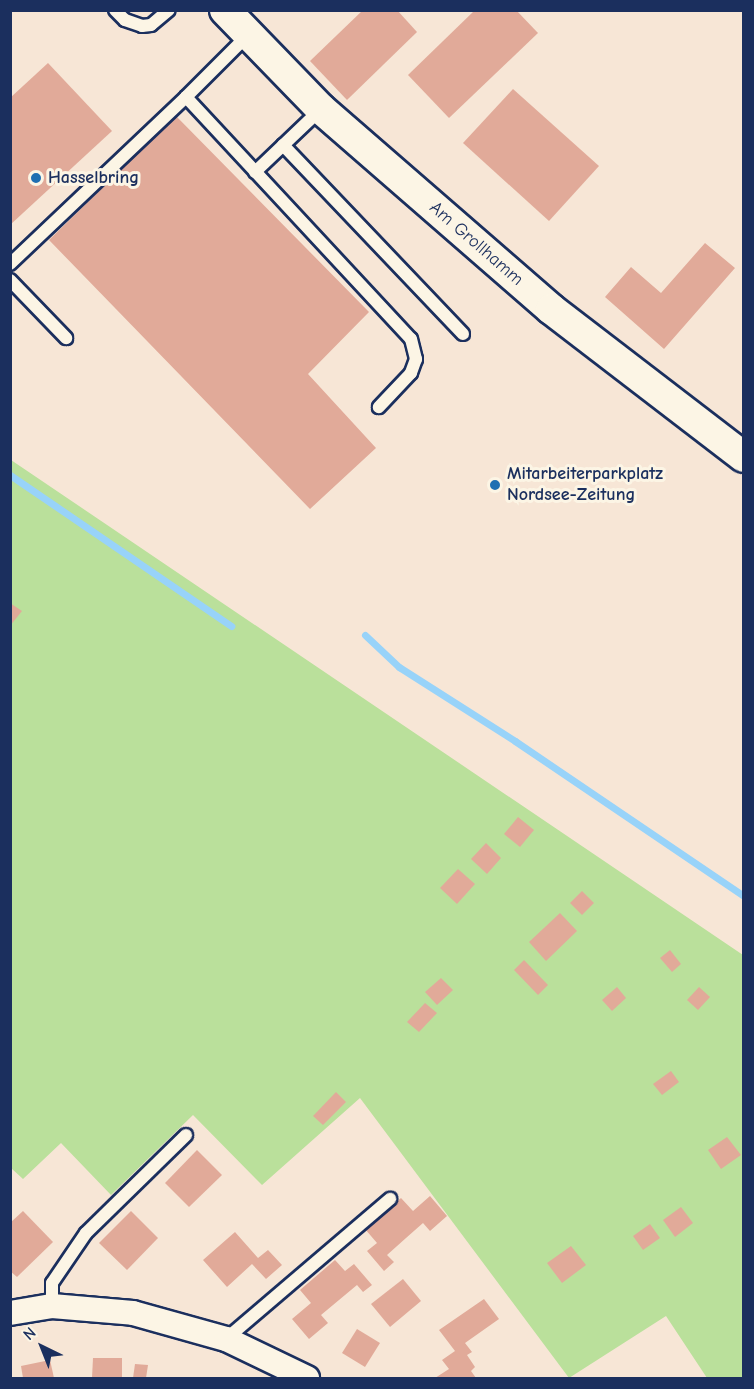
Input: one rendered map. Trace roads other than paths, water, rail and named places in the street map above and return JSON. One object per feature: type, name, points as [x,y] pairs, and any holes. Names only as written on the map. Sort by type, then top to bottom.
[{"type":"street","name":"Am Grollhamm","points":[[225,10],[321,109],[551,309],[744,457]]},
{"type":"street","points":[[10,1313],[52,1306],[133,1313],[226,1339],[307,1378]]},
{"type":"lane","points":[[115,10],[125,20],[142,26],[151,25],[169,10]]},
{"type":"lane","points":[[10,264],[248,35]]},
{"type":"lane","points":[[186,97],[411,339],[416,359],[411,373],[379,407]]},
{"type":"lane","points":[[255,172],[321,109]]},
{"type":"lane","points":[[283,145],[463,334]]},
{"type":"lane","points":[[10,280],[66,338]]},
{"type":"lane","points":[[52,1306],[52,1283],[86,1233],[186,1135]]},
{"type":"lane","points":[[226,1339],[390,1199]]},
{"type":"waterway","points":[[10,475],[231,626]]},
{"type":"waterway","points":[[365,635],[399,667],[515,741],[744,896]]},
{"type":"place","name":"Hasselbring","points":[[36,178]]},
{"type":"place","name":"Mitarbeiterparkplatz Nordsee-Zeitung","points":[[495,485]]}]
